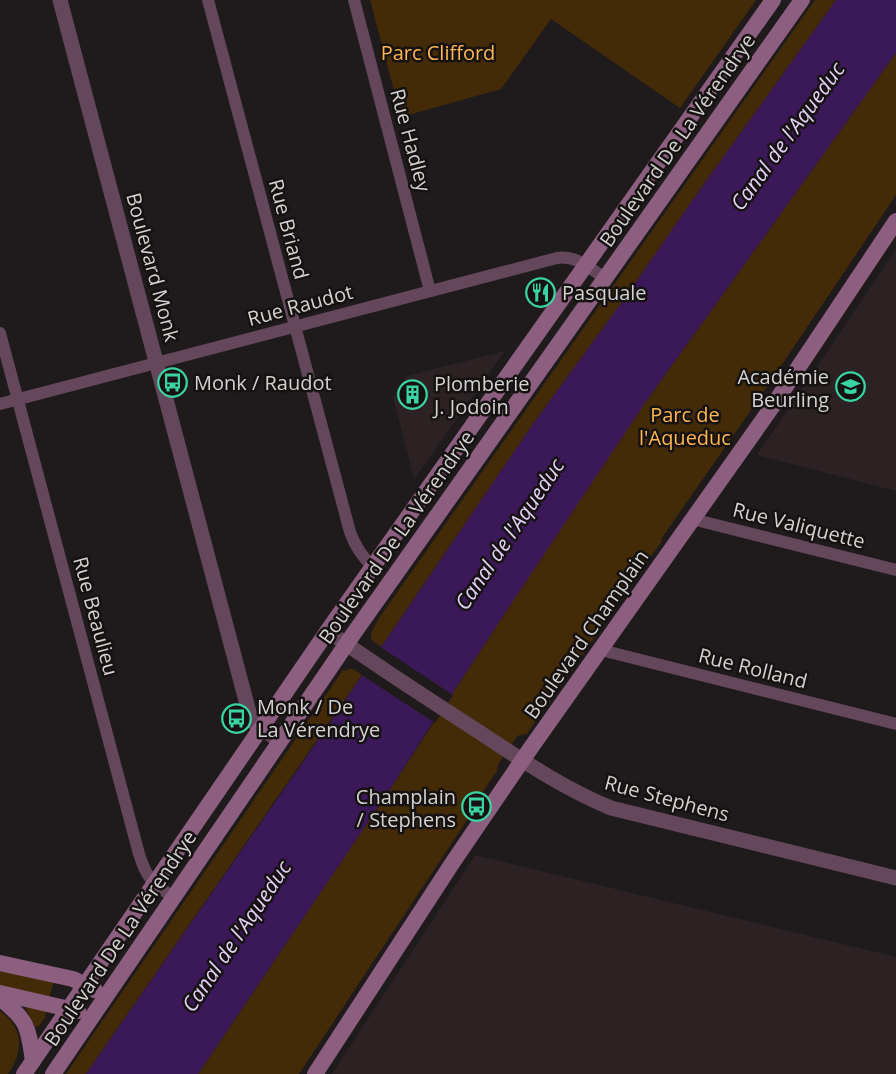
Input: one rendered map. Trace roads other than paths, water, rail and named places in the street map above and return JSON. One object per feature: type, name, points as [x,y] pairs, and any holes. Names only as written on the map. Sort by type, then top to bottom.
[{"type":"main road","name":"Boulevard De La Vérendrye","points":[[29,1068],[328,631],[773,0]]},
{"type":"main road","name":"Boulevard De La Vérendrye","points":[[53,1074],[347,644],[802,0]]},
{"type":"main road","name":"Boulevard Champlain","points":[[315,1074],[522,760],[772,406],[896,221]]},
{"type":"main road","points":[[0,963],[73,979],[106,996]]},
{"type":"main road","points":[[0,996],[94,1014]]},
{"type":"main road","points":[[0,996],[25,1022],[30,1039],[29,1068]]},
{"type":"street","name":"Boulevard Monk","points":[[60,0],[249,712],[255,724],[280,741]]},
{"type":"street","name":"Rue Briand","points":[[208,0],[353,542],[373,567]]},
{"type":"street","name":"Rue Hadley","points":[[354,0],[430,291]]},
{"type":"street","name":"Rue Raudot","points":[[0,404],[557,258],[574,258],[605,278]]},
{"type":"street","name":"Rue Beaulieu","points":[[0,333],[139,854],[146,874],[155,885],[173,897]]},
{"type":"street","name":"Rue Valiquette","points":[[692,519],[896,570]]},
{"type":"street","name":"Rue Stephens","points":[[328,631],[572,791],[612,808],[896,878]]},
{"type":"street","name":"Rue Rolland","points":[[601,650],[896,724]]},
{"type":"water","name":"Canal de l'Aqueduc","points":[[836,0],[896,0],[896,53],[647,400],[435,723],[433,722],[198,1074],[86,1074],[303,762],[533,424]]},
{"type":"place","name":"Pasquale","points":[[541,292]]},
{"type":"place","name":"Monk / Raudot","points":[[173,382]]},
{"type":"place","name":"Académie Beurling","points":[[850,387]]},
{"type":"place","name":"Plomberie J. Jodoin","points":[[413,394]]},
{"type":"place","name":"Monk / De La Vérendrye","points":[[236,718]]},
{"type":"place","name":"Champlain / Stephens","points":[[477,807]]},
{"type":"park label","name":"Parc Clifford","points":[[438,52]]},
{"type":"park label","name":"Parc de l'Aqueduc","points":[[685,426]]}]
